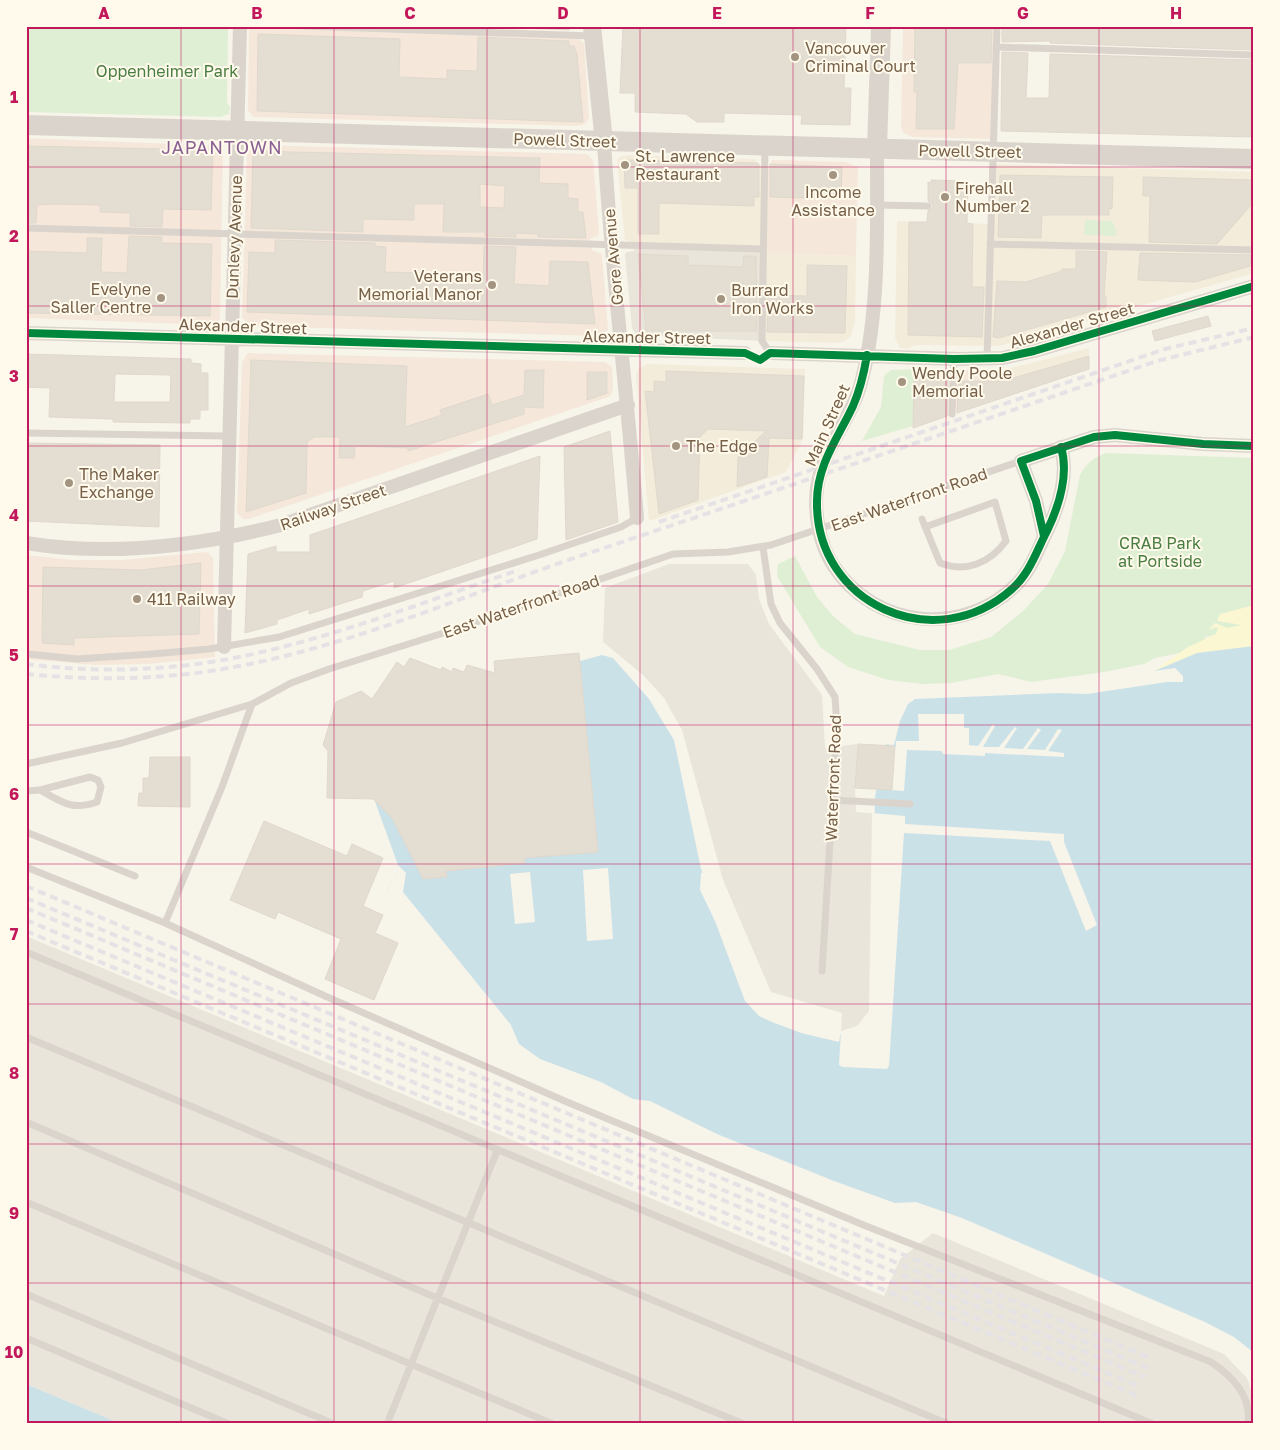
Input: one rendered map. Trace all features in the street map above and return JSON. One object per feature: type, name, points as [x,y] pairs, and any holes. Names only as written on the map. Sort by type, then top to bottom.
[{"type":"main road","name":"Main Street","points":[[877,150],[881,26]]},
{"type":"main road","name":"Powell Street","points":[[26,124],[877,150],[1254,159]]},
{"type":"street","name":"Dunlevy Avenue","points":[[224,647],[225,538],[240,26]]},
{"type":"street","name":"Gore Avenue","points":[[592,31],[604,142],[610,245],[628,405],[637,518]]},
{"type":"street","name":"Main Street","points":[[877,150],[873,308],[867,355],[863,377],[852,407],[827,455],[819,480],[816,500],[818,524],[828,556],[857,593],[881,609],[893,614],[936,620],[951,619],[982,609],[1011,590],[1032,564],[1053,518],[1062,488],[1064,456],[1061,447]]},
{"type":"street","name":"Alexander Street","points":[[770,353],[987,359],[1034,351],[1254,286]]},
{"type":"street","name":"Alexander Street","points":[[26,333],[745,353]]},
{"type":"street","name":"Railway Street","points":[[26,543],[70,549],[109,550],[144,549],[225,538],[281,525],[628,405]]},
{"type":"street","points":[[1044,536],[1036,500],[1021,461],[1094,437],[1114,436],[1203,444],[1254,446]]},
{"type":"lane","points":[[304,26],[592,31]]},
{"type":"lane","points":[[987,359],[997,26]]},
{"type":"lane","points":[[996,47],[1254,55]]},
{"type":"lane","points":[[765,146],[762,341],[770,353]]},
{"type":"lane","points":[[876,205],[928,206]]},
{"type":"lane","points":[[26,228],[762,249]]},
{"type":"lane","points":[[990,244],[1254,250]]},
{"type":"lane","points":[[952,414],[954,359]]},
{"type":"lane","points":[[26,433],[228,436]]},
{"type":"lane","name":"East Waterfront Road","points":[[26,764],[122,743],[252,704],[291,683],[330,669],[453,630],[673,554],[728,552],[763,547],[1021,461]]},
{"type":"lane","points":[[922,519],[925,527],[940,562],[953,568],[984,562],[999,551],[1006,541],[995,502],[925,527]]},
{"type":"lane","points":[[28,654],[77,659],[224,647],[288,634],[539,555],[621,527],[637,518]]},
{"type":"lane","name":"Waterfront Road","points":[[763,547],[771,604],[780,622],[817,669],[835,697],[837,726],[822,971]]},
{"type":"lane","points":[[165,923],[222,787],[252,704]]},
{"type":"lane","points":[[26,791],[40,790],[90,777],[98,780],[101,787],[97,802],[84,807],[71,806],[40,790]]},
{"type":"lane","points":[[833,800],[910,804]]},
{"type":"lane","points":[[26,832],[136,876]]},
{"type":"lane","points":[[26,867],[165,923],[324,996],[567,1102],[866,1226],[1211,1362],[1229,1376],[1241,1392],[1248,1410],[1248,1424]]},
{"type":"lane","points":[[26,952],[497,1151],[1153,1424]]},
{"type":"lane","points":[[26,1037],[948,1424]]},
{"type":"lane","points":[[26,1122],[437,1298],[744,1424]]},
{"type":"lane","points":[[387,1424],[497,1151]]},
{"type":"lane","points":[[26,1202],[553,1424]]},
{"type":"lane","points":[[26,1294],[334,1424]]},
{"type":"lane","points":[[26,1338],[230,1424]]},
{"type":"shaded area","points":[[249,26],[305,26],[578,39],[584,43],[589,118],[585,124],[577,126],[253,117],[248,110]]},
{"type":"shaded area","points":[[903,26],[997,26],[993,139],[912,137],[904,133],[901,127]]},
{"type":"shaded area","points":[[26,138],[223,146],[220,319],[218,322],[211,325],[26,318]]},
{"type":"shaded area","points":[[249,146],[587,154],[593,160],[599,232],[598,236],[590,239],[592,250],[602,254],[608,330],[598,336],[249,326],[242,317],[247,152]]},
{"type":"shaded area","points":[[629,155],[755,159],[759,165],[764,166],[763,249],[634,246],[633,242],[625,240],[617,160],[620,157]]},
{"type":"shaded area","points":[[772,160],[846,162],[858,167],[856,256],[762,253],[764,166],[770,166]]},
{"type":"shaded area","points":[[992,164],[1254,172],[1254,244],[1252,245],[1252,255],[1254,256],[1254,273],[999,346],[916,345],[908,349],[900,348],[895,337],[897,221],[990,224]]},
{"type":"shaded area","points":[[634,246],[763,249],[762,341],[636,335],[632,328],[625,255],[627,252],[634,251]]},
{"type":"shaded area","points":[[762,253],[856,256],[855,321],[851,336],[845,341],[837,343],[762,341]]},
{"type":"shaded area","points":[[1089,348],[1089,369],[1002,398],[1003,370]]},
{"type":"shaded area","points":[[248,353],[605,362],[612,367],[613,388],[611,395],[608,397],[249,519],[243,519],[237,513],[242,362]]},
{"type":"shaded area","points":[[647,364],[805,369],[803,439],[786,472],[649,521],[636,376],[638,369]]},
{"type":"shaded area","points":[[914,369],[1003,370],[1002,398],[913,428]]},
{"type":"shaded area","points":[[209,553],[213,558],[215,657],[149,664],[95,665],[26,659],[26,555],[74,560],[122,560]]},
{"type":"shaded area","points":[[669,564],[748,564],[756,575],[759,599],[769,624],[822,695],[825,748],[858,744],[895,746],[855,788],[856,812],[905,816],[889,1066],[839,1065],[842,1013],[771,992],[723,880],[682,730],[664,698],[643,675],[603,642],[605,588]]},
{"type":"shaded area","points":[[26,936],[884,1296],[900,1259],[933,1233],[1224,1354],[1247,1378],[1254,1398],[1254,1424],[120,1424],[26,1384]]},
{"type":"green space","name":"Oppenheimer Park","points":[[26,26],[228,26],[227,103],[230,107],[229,114],[220,117],[26,112]]},
{"type":"green space","points":[[1085,220],[1112,221],[1116,229],[1116,236],[1084,235]]},
{"type":"green space","points":[[914,369],[913,426],[862,441],[881,407],[884,376],[891,370]]},
{"type":"green space","name":"CRAB Park at Portside","points":[[1107,453],[1254,458],[1254,627],[1205,637],[1204,648],[1155,658],[1144,664],[1104,672],[1031,682],[998,674],[951,683],[923,684],[888,680],[848,667],[820,647],[777,576],[778,564],[795,556],[817,597],[833,616],[855,634],[920,650],[949,650],[991,637],[1022,612],[1048,584],[1065,551],[1080,475],[1091,461]]},
{"type":"sand","points":[[1254,605],[1254,679],[1152,672],[1188,647],[1216,634],[1218,627],[1208,630],[1215,623],[1227,628],[1242,625],[1217,621],[1220,614]]},
{"type":"water","points":[[1254,646],[1254,1371],[1227,1345],[1159,1315],[527,1059],[389,892],[388,886],[395,878],[398,865],[365,774],[370,720],[602,655],[613,658],[649,699],[674,740],[701,869],[727,930],[745,995],[771,1016],[840,1034],[858,1028],[871,1012],[875,797],[887,737],[908,699],[1106,684],[1152,672],[1197,653]]},
{"type":"water","points":[[26,1384],[121,1424],[26,1424]]},
{"type":"pier","points":[[1162,665],[1154,671],[1175,668],[1183,676],[1183,682],[1167,682],[1087,694],[1057,693],[915,699],[908,704],[900,721],[894,745],[883,744],[885,736],[906,698],[915,691],[951,692],[1105,681]]},
{"type":"pier","points":[[918,714],[964,714],[964,728],[969,728],[969,745],[978,746],[993,724],[995,726],[983,747],[999,747],[1015,727],[1017,728],[1004,748],[1023,749],[1038,728],[1041,730],[1027,749],[1045,750],[1058,729],[1062,730],[1048,751],[1064,753],[1064,757],[985,753],[985,756],[943,754],[942,751],[907,750],[904,791],[874,789],[883,746],[896,746],[896,741],[919,741]]},
{"type":"pier","points":[[872,813],[905,816],[905,824],[1064,834],[1064,842],[1097,925],[1086,931],[1050,841],[904,833],[889,1066],[887,1069],[842,1067],[839,1065],[841,1031],[857,1026],[869,1011]]},
{"type":"pier","points":[[398,865],[406,873],[403,892],[511,1025],[519,1044],[540,1059],[601,1082],[633,1099],[650,1101],[717,1134],[834,1181],[895,1203],[916,1202],[962,1218],[1205,1322],[1234,1337],[1254,1353],[1254,1374],[1241,1359],[1226,1348],[1158,1317],[713,1146],[607,1101],[538,1068],[510,1048],[401,910],[389,892],[388,886],[395,878]]},
{"type":"pier","points":[[608,868],[613,939],[587,941],[583,870]]},
{"type":"pier","points":[[530,872],[535,922],[515,924],[510,874]]},
{"type":"pier","points":[[705,872],[729,929],[748,994],[761,1007],[772,1014],[841,1031],[839,1042],[801,1033],[772,1022],[759,1016],[745,1001],[715,921],[700,890],[701,873]]},
{"type":"building","points":[[479,26],[569,26],[569,30]]},
{"type":"building","points":[[623,26],[846,26],[844,88],[851,88],[850,125],[801,124],[802,115],[724,113],[724,122],[697,122],[686,114],[635,112],[635,93],[620,93]]},
{"type":"building","points":[[915,26],[992,26],[991,63],[958,63],[954,129],[916,129],[917,92],[914,92]]},
{"type":"building","points":[[1002,26],[1254,26],[1254,50],[1050,43],[1050,41],[1002,42]]},
{"type":"building","points":[[258,34],[400,39],[399,77],[447,79],[447,70],[477,71],[478,37],[569,41],[569,46],[574,46],[577,54],[583,122],[257,111]]},
{"type":"building","points":[[1002,52],[1028,53],[1026,98],[1049,98],[1050,54],[1254,60],[1252,137],[1001,131]]},
{"type":"building","points":[[26,146],[213,150],[211,210],[163,209],[162,227],[130,226],[130,213],[100,212],[100,205],[37,205],[36,223],[26,223]]},
{"type":"building","points":[[253,151],[540,158],[539,183],[568,184],[568,198],[578,199],[578,212],[583,212],[586,238],[538,237],[538,234],[516,233],[516,237],[485,236],[485,232],[443,232],[444,204],[414,204],[414,220],[363,219],[363,232],[251,228]],"holes":[[[480,184],[505,186],[504,208],[480,207]]]},
{"type":"building","points":[[624,160],[756,163],[759,164],[759,197],[754,197],[754,206],[659,203],[659,234],[638,234],[638,188],[625,188]]},
{"type":"building","points":[[770,164],[842,167],[841,199],[770,197]]},
{"type":"building","points":[[1000,175],[1113,177],[1112,209],[1109,208],[1109,215],[1042,215],[1041,238],[998,237]]},
{"type":"building","points":[[1143,177],[1252,180],[1252,204],[1217,244],[1149,242],[1150,196],[1143,196]]},
{"type":"building","points":[[931,180],[966,181],[968,183],[967,223],[973,224],[972,287],[984,287],[982,337],[908,335],[909,222],[927,222],[928,211],[933,207],[932,203],[928,201],[928,182],[931,183]]},
{"type":"building","points":[[129,236],[162,237],[162,243],[212,244],[210,316],[26,313],[26,251],[87,253],[87,238],[102,238],[101,272],[127,273]]},
{"type":"building","points":[[275,240],[375,243],[375,246],[386,247],[385,272],[453,274],[452,283],[483,284],[484,246],[516,247],[514,284],[549,286],[550,261],[588,262],[595,324],[247,312],[249,252],[275,253]]},
{"type":"building","points":[[1076,251],[1107,252],[1104,296],[1106,296],[1106,307],[999,338],[993,337],[997,281],[1026,282],[1062,271],[1062,269],[1076,269]]},
{"type":"building","points":[[1140,253],[1251,255],[1250,266],[1195,282],[1138,280]]},
{"type":"building","points":[[638,254],[688,256],[688,265],[743,267],[744,256],[756,256],[757,331],[646,331]]},
{"type":"building","points":[[807,265],[847,266],[845,333],[767,332],[768,295],[807,296]]},
{"type":"building","points":[[1208,316],[1211,326],[1155,341],[1152,331]]},
{"type":"building","points":[[26,354],[191,359],[191,363],[201,364],[201,373],[208,373],[208,410],[200,410],[200,419],[190,419],[190,423],[113,422],[113,419],[49,417],[50,388],[26,387]],"holes":[[[115,374],[171,375],[170,402],[114,402]]]},
{"type":"building","points":[[1089,356],[1089,369],[957,413],[959,381],[1003,381]]},
{"type":"building","points":[[251,360],[407,366],[405,427],[442,415],[440,410],[488,394],[492,405],[524,395],[525,370],[544,370],[543,408],[524,407],[524,414],[408,451],[408,448],[355,446],[354,458],[339,458],[340,437],[314,437],[307,442],[306,493],[246,512]]},
{"type":"building","name":"The Edge","points":[[666,371],[804,376],[802,439],[769,438],[767,477],[737,487],[738,457],[766,431],[708,429],[700,437],[698,500],[659,514],[645,391],[654,392],[654,381],[666,382]]},
{"type":"building","points":[[587,372],[607,372],[607,393],[587,400]]},
{"type":"building","points":[[914,379],[948,380],[947,416],[913,428]]},
{"type":"building","points":[[610,431],[618,522],[566,540],[564,447]]},
{"type":"building","name":"The Maker Exchange","points":[[26,443],[160,445],[159,527],[26,521]]},
{"type":"building","points":[[540,456],[537,539],[394,588],[394,581],[363,591],[362,597],[309,614],[309,609],[277,620],[277,624],[245,633],[248,554],[276,546],[276,552],[310,552],[310,535]]},
{"type":"building","name":"411 Railway","points":[[201,563],[199,634],[74,638],[74,645],[42,643],[43,567],[141,570]]},
{"type":"building","points":[[579,653],[598,852],[525,858],[525,863],[446,871],[447,877],[423,879],[392,818],[373,799],[327,798],[328,751],[323,745],[336,702],[361,691],[372,699],[397,662],[404,667],[410,658],[441,670],[442,667],[452,672],[453,668],[464,672],[467,665],[495,673],[494,661]]},
{"type":"building","points":[[858,744],[895,746],[892,790],[855,788]]},
{"type":"building","points":[[150,757],[190,757],[190,807],[138,806],[139,793],[143,793],[143,778],[149,778]]},
{"type":"building","points":[[264,821],[347,856],[352,844],[383,858],[363,906],[383,915],[375,933],[398,943],[374,1000],[325,979],[341,939],[278,912],[275,919],[230,900]]},
{"type":"railway","points":[[659,522],[1165,349],[1254,328]]},
{"type":"railway","points":[[26,674],[79,678],[160,677],[213,671],[327,645],[583,555],[1157,361],[1254,337]]},
{"type":"railway","points":[[26,664],[78,669],[130,669],[183,666],[234,658],[306,641],[342,630],[519,570]]},
{"type":"railway","points":[[26,886],[1152,1359]]},
{"type":"railway","points":[[26,898],[1148,1368]]},
{"type":"railway","points":[[26,908],[1145,1377]]},
{"type":"railway","points":[[26,920],[1141,1387]]},
{"type":"railway","points":[[26,931],[1138,1396]]},
{"type":"cycle path","points":[[26,333],[745,353],[760,360],[770,353],[954,359],[1002,358],[1034,351],[1254,286]]},
{"type":"cycle path","points":[[867,355],[862,381],[855,400],[824,464],[817,501],[822,537],[836,568],[858,592],[885,609],[916,619],[949,619],[981,609],[1012,589],[1024,576],[1032,562],[1059,501],[1064,468],[1061,447]]},
{"type":"cycle path","points":[[1044,536],[1036,501],[1021,461],[1094,437],[1115,435],[1203,444],[1254,446]]},
{"type":"place","name":"Vancouver Criminal Court","points":[[795,57]]},
{"type":"place","name":"St. Lawrence Restaurant","points":[[625,165]]},
{"type":"place","name":"Income Assistance","points":[[833,175]]},
{"type":"place","name":"Firehall Number 2","points":[[945,197]]},
{"type":"place","name":"Veterans Memorial Manor","points":[[492,285]]},
{"type":"place","name":"Evelyne Saller Centre","points":[[161,298]]},
{"type":"place","name":"Burrard Iron Works","points":[[721,299]]},
{"type":"place","name":"Wendy Poole Memorial","points":[[902,382]]},
{"type":"place","name":"The Edge","points":[[676,446]]},
{"type":"place","name":"The Maker Exchange","points":[[69,483]]},
{"type":"place","name":"411 Railway","points":[[137,599]]},
{"type":"district","name":"JAPANTOWN","points":[[222,147]]}]
